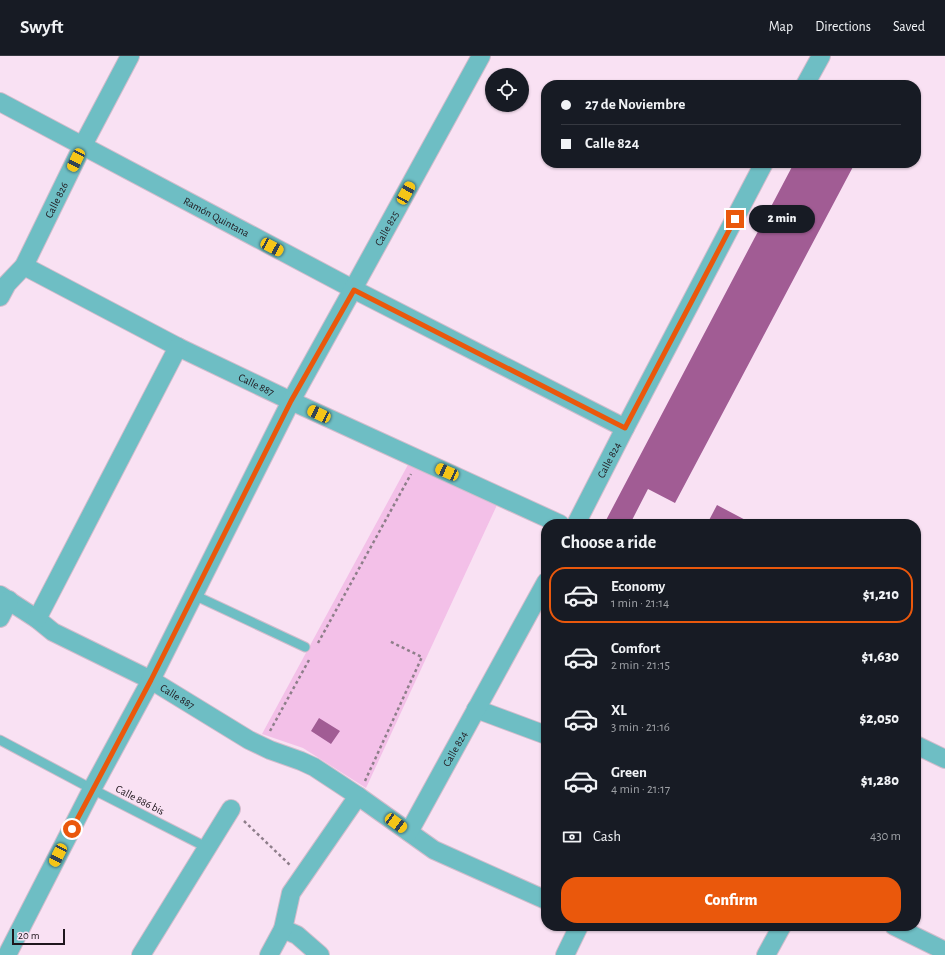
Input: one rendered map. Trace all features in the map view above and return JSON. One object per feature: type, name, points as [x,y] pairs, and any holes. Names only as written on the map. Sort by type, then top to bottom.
[{"type":"street","name":"Calle 826","points":[[0,297],[7,284],[24,266],[82,147],[130,56]]},
{"type":"street","name":"Calle 825","points":[[7,955],[92,789],[151,680],[291,401],[354,290],[481,56]]},
{"type":"street","points":[[808,80],[821,56]]},
{"type":"street","name":"Ramón Quintana","points":[[0,102],[82,147],[354,290],[625,428]]},
{"type":"street","name":"Calle 824","points":[[579,519],[761,168]]},
{"type":"street","name":"Calle 887","points":[[24,266],[178,347],[291,401],[549,519]]},
{"type":"street","points":[[37,619],[178,347]]},
{"type":"street","name":"Calle 824","points":[[409,832],[541,591]]},
{"type":"street","points":[[0,618],[4,598]]},
{"type":"street","name":"Calle 887","points":[[4,598],[37,619],[53,632],[151,680],[255,743],[314,767],[434,850],[451,859],[541,898]]},
{"type":"street","points":[[476,709],[541,733]]},
{"type":"street","points":[[921,747],[945,759]]},
{"type":"street","points":[[269,955],[283,929],[291,893],[358,796]]},
{"type":"street","points":[[141,955],[206,847],[231,809]]},
{"type":"street","points":[[283,929],[297,935],[320,955]]},
{"type":"street","points":[[565,955],[577,931]]},
{"type":"street","points":[[766,955],[779,931]]},
{"type":"street","points":[[904,931],[945,951]]},
{"type":"lane","points":[[194,595],[304,648]]},
{"type":"lane","name":"Calle 886 bis","points":[[0,740],[206,847]]},
{"type":"path","points":[[315,648],[419,460]]},
{"type":"path","points":[[358,796],[422,657],[389,641]]},
{"type":"path","points":[[255,743],[311,655]]},
{"type":"path","points":[[231,809],[302,877]]},
{"type":"shaded area","points":[[410,461],[497,505],[366,788],[303,748],[262,734]]},
{"type":"building","points":[[791,168],[852,168],[675,503],[648,489],[633,519],[607,519]]},
{"type":"building","points":[[717,505],[744,519],[710,519]]},
{"type":"building","points":[[319,718],[340,731],[331,744],[311,731]]},
{"type":"route","points":[[72,829],[151,680],[291,401],[354,290],[625,428],[735,219]]}]
